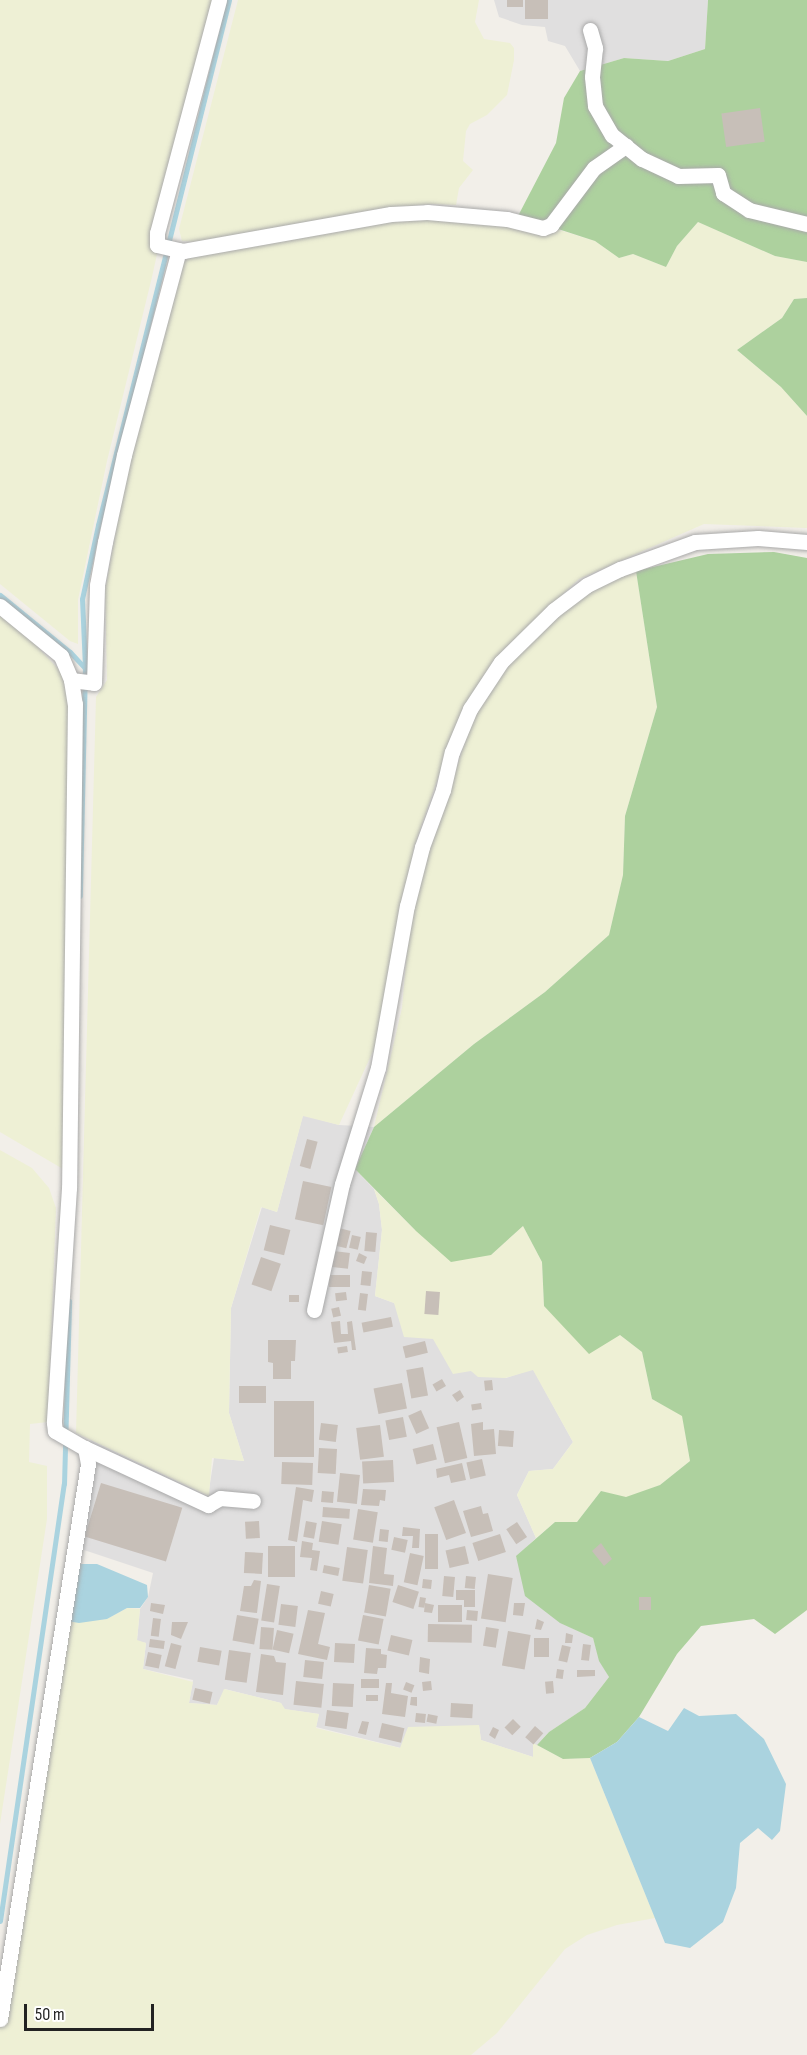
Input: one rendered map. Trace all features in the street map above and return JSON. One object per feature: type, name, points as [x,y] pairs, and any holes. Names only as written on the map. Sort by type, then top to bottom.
[{"type":"street","points":[[219,0],[157,233],[158,245],[177,249],[391,214],[427,212],[507,219],[543,228],[551,225],[594,168],[626,146]]},
{"type":"street","points":[[590,30],[595,48],[592,77],[595,106],[612,135],[642,159],[678,176],[718,175],[723,193],[748,210],[807,224]]},
{"type":"street","points":[[74,680],[94,683],[97,585],[105,542],[124,455],[177,249]]},
{"type":"street","points":[[314,1310],[342,1184],[378,1068],[407,906],[422,847],[442,790],[452,752],[470,709],[501,662],[554,610],[587,585],[620,569],[695,542],[758,538],[807,542]]},
{"type":"street","points":[[0,606],[61,656],[74,680],[69,1188],[55,1431],[79,1445],[208,1505],[220,1498],[253,1501]]},
{"type":"street","points":[[0,2019],[88,1464],[79,1445]]},
{"type":"shaded area","points":[[494,0],[708,0],[705,49],[668,61],[624,58],[580,71],[565,46],[548,41],[545,27],[522,25],[499,17]]},
{"type":"shaded area","points":[[303,1115],[339,1125],[374,1127],[355,1169],[374,1189],[379,1204],[382,1230],[375,1296],[394,1303],[471,1371],[506,1378],[533,1369],[573,1442],[553,1469],[529,1471],[517,1495],[536,1538],[516,1557],[563,1624],[593,1638],[599,1658],[609,1677],[585,1708],[549,1732],[537,1745],[533,1757],[481,1740],[479,1725],[401,1748],[316,1727],[319,1714],[283,1709],[281,1703],[225,1689],[217,1705],[189,1703],[193,1680],[143,1669],[146,1643],[137,1641],[140,1609],[148,1597],[153,1573],[75,1547],[85,1448],[91,1440],[208,1496],[214,1458],[244,1461],[229,1413],[231,1308],[262,1207],[277,1212]]},
{"type":"green space","points":[[0,0],[213,0],[152,277],[107,461],[78,600],[78,644],[70,641],[0,584]]},
{"type":"green space","points":[[238,0],[479,0],[475,22],[484,39],[510,43],[514,48],[514,60],[507,95],[487,115],[470,124],[466,131],[463,161],[473,170],[459,188],[456,205],[430,204],[393,208],[196,242],[182,241],[179,229]]},
{"type":"green space","points":[[708,0],[807,0],[807,262],[775,256],[698,222],[677,246],[666,267],[633,254],[619,258],[595,241],[518,216],[556,143],[564,98],[580,71],[624,58],[668,61],[705,49]]},
{"type":"green space","points":[[432,215],[553,228],[595,241],[619,258],[633,254],[666,267],[677,246],[698,222],[775,256],[807,262],[807,298],[794,299],[782,318],[737,350],[781,387],[807,416],[807,528],[704,524],[579,579],[504,649],[457,723],[414,847],[380,1036],[339,1125],[303,1116],[277,1212],[261,1207],[231,1308],[229,1413],[244,1461],[212,1458],[209,1496],[76,1433],[96,697],[107,680],[105,591],[127,469],[177,271],[186,259],[275,239]]},
{"type":"green space","points":[[807,298],[807,416],[781,387],[737,350],[782,318],[794,299]]},
{"type":"green space","points":[[774,552],[807,558],[807,1610],[775,1634],[754,1619],[701,1626],[677,1654],[639,1717],[617,1742],[590,1758],[563,1759],[537,1745],[549,1732],[585,1708],[609,1677],[599,1661],[593,1638],[560,1623],[525,1596],[516,1556],[555,1522],[577,1522],[601,1491],[626,1497],[660,1485],[690,1461],[682,1416],[652,1399],[642,1352],[620,1335],[589,1354],[544,1306],[542,1262],[523,1226],[491,1255],[451,1262],[416,1231],[355,1169],[374,1127],[474,1044],[545,992],[609,935],[623,875],[625,816],[657,707],[636,571],[708,554]]},
{"type":"green space","points":[[636,571],[657,707],[625,816],[623,875],[609,935],[545,992],[474,1044],[374,1127],[402,1008],[411,905],[424,860],[481,701],[502,667],[548,621],[594,587]]},
{"type":"green space","points":[[0,615],[31,640],[62,673],[69,700],[63,1169],[0,1132]]},
{"type":"green space","points":[[0,1150],[32,1168],[49,1188],[56,1208],[48,1422],[30,1424],[29,1462],[47,1466],[47,1519],[0,1824]]},
{"type":"green space","points":[[374,1189],[415,1230],[491,1255],[523,1226],[542,1262],[544,1306],[620,1335],[642,1352],[652,1399],[682,1415],[690,1461],[660,1485],[626,1498],[601,1491],[577,1522],[555,1522],[536,1538],[517,1495],[529,1471],[553,1469],[573,1442],[533,1370],[505,1378],[478,1377],[471,1371],[453,1374],[433,1339],[404,1337],[394,1303],[375,1296],[382,1230],[379,1204]]},
{"type":"green space","points":[[127,1608],[140,1609],[137,1640],[146,1643],[143,1669],[193,1682],[189,1703],[217,1705],[224,1689],[281,1703],[285,1709],[319,1714],[316,1728],[400,1748],[408,1727],[479,1725],[481,1740],[533,1757],[533,1743],[563,1759],[590,1758],[655,1918],[617,1925],[587,1935],[565,1949],[497,2033],[471,2055],[0,2055],[0,2027],[9,1960],[63,1622],[107,1619]]},
{"type":"water","points":[[78,1564],[97,1564],[147,1585],[148,1597],[140,1608],[127,1608],[107,1619],[79,1623],[67,1621]]},
{"type":"water","points":[[684,1708],[699,1716],[736,1714],[764,1739],[786,1784],[780,1831],[772,1840],[758,1828],[740,1843],[736,1888],[723,1922],[690,1948],[665,1943],[590,1758],[617,1742],[639,1717],[668,1731]]},
{"type":"building","points":[[507,0],[523,0],[523,7],[507,7]]},
{"type":"building","points":[[525,0],[548,0],[548,19],[525,19]]},
{"type":"building","points":[[760,108],[765,142],[726,147],[721,113]]},
{"type":"building","points":[[307,1139],[318,1142],[310,1169],[300,1166]]},
{"type":"building","points":[[303,1181],[331,1187],[323,1225],[295,1219]]},
{"type":"building","points":[[270,1225],[290,1230],[284,1255],[264,1250]]},
{"type":"building","points":[[339,1228],[351,1231],[346,1248],[335,1245]]},
{"type":"building","points":[[366,1232],[377,1233],[375,1252],[364,1251]]},
{"type":"building","points":[[352,1235],[361,1237],[358,1250],[349,1248]]},
{"type":"building","points":[[334,1251],[350,1253],[348,1269],[332,1267]]},
{"type":"building","points":[[359,1253],[367,1257],[364,1264],[356,1261]]},
{"type":"building","points":[[261,1257],[281,1264],[271,1291],[252,1284]]},
{"type":"building","points":[[362,1271],[372,1272],[370,1286],[361,1285]]},
{"type":"building","points":[[329,1275],[350,1275],[350,1287],[329,1287]]},
{"type":"building","points":[[426,1291],[440,1292],[438,1315],[424,1314]]},
{"type":"building","points":[[346,1292],[347,1300],[336,1301],[335,1293]]},
{"type":"building","points":[[360,1293],[368,1294],[366,1311],[358,1310]]},
{"type":"building","points":[[289,1295],[299,1295],[299,1302],[289,1302]]},
{"type":"building","points":[[339,1307],[341,1316],[333,1318],[331,1309]]},
{"type":"building","points":[[391,1317],[393,1327],[363,1333],[362,1323]]},
{"type":"building","points":[[340,1321],[341,1334],[348,1334],[347,1322],[352,1321],[356,1350],[352,1350],[351,1341],[334,1343],[331,1322]]},
{"type":"building","points":[[268,1340],[296,1340],[295,1361],[291,1361],[291,1379],[273,1379],[273,1363],[268,1362]]},
{"type":"building","points":[[425,1341],[428,1353],[406,1358],[403,1347]]},
{"type":"building","points":[[347,1346],[348,1352],[338,1353],[337,1348]]},
{"type":"building","points":[[423,1367],[428,1396],[411,1399],[406,1370]]},
{"type":"building","points":[[442,1379],[446,1386],[436,1391],[432,1384]]},
{"type":"building","points":[[492,1380],[493,1390],[485,1391],[484,1381]]},
{"type":"building","points":[[402,1383],[407,1409],[378,1414],[374,1389]]},
{"type":"building","points":[[239,1386],[266,1386],[266,1403],[239,1403]]},
{"type":"building","points":[[460,1390],[464,1397],[457,1402],[452,1395]]},
{"type":"building","points":[[274,1401],[314,1401],[314,1457],[274,1457]]},
{"type":"building","points":[[481,1403],[482,1409],[472,1410],[471,1405]]},
{"type":"building","points":[[421,1410],[429,1428],[416,1434],[408,1416]]},
{"type":"building","points":[[403,1417],[407,1437],[389,1440],[385,1420]]},
{"type":"building","points":[[459,1422],[467,1458],[445,1463],[437,1427]]},
{"type":"building","points":[[483,1422],[483,1430],[494,1429],[496,1454],[474,1456],[471,1424]]},
{"type":"building","points":[[321,1423],[338,1425],[336,1442],[319,1440]]},
{"type":"building","points":[[380,1425],[384,1457],[360,1460],[356,1428]]},
{"type":"building","points":[[499,1430],[514,1431],[513,1447],[498,1446]]},
{"type":"building","points":[[433,1444],[437,1460],[416,1465],[413,1449]]},
{"type":"building","points":[[319,1448],[337,1449],[336,1474],[318,1473]]},
{"type":"building","points":[[482,1459],[486,1476],[470,1479],[466,1463]]},
{"type":"building","points":[[393,1460],[394,1482],[363,1484],[362,1462]]},
{"type":"building","points":[[282,1462],[313,1463],[312,1485],[281,1484]]},
{"type":"building","points":[[462,1463],[466,1480],[451,1483],[449,1475],[437,1478],[436,1469]]},
{"type":"building","points":[[340,1473],[360,1475],[357,1504],[337,1502]]},
{"type":"building","points":[[101,1483],[182,1508],[166,1561],[85,1537]]},
{"type":"building","points":[[296,1487],[314,1490],[312,1502],[303,1500],[297,1542],[288,1540]]},
{"type":"building","points":[[363,1489],[386,1490],[385,1501],[380,1500],[379,1506],[361,1505]]},
{"type":"building","points":[[322,1491],[334,1492],[333,1503],[321,1502]]},
{"type":"building","points":[[454,1500],[466,1533],[446,1540],[434,1507]]},
{"type":"building","points":[[481,1506],[483,1514],[488,1513],[493,1531],[471,1537],[463,1511]]},
{"type":"building","points":[[323,1507],[350,1509],[349,1519],[322,1517]]},
{"type":"building","points":[[358,1509],[378,1512],[373,1543],[353,1540]]},
{"type":"building","points":[[259,1521],[260,1538],[246,1539],[245,1522]]},
{"type":"building","points":[[306,1521],[317,1523],[314,1539],[303,1537]]},
{"type":"building","points":[[322,1521],[342,1524],[338,1545],[319,1542]]},
{"type":"building","points":[[517,1522],[527,1537],[516,1544],[506,1529]]},
{"type":"building","points":[[403,1527],[420,1529],[419,1548],[412,1548],[413,1536],[402,1536]]},
{"type":"building","points":[[380,1529],[389,1530],[388,1542],[379,1541]]},
{"type":"building","points":[[425,1534],[438,1534],[438,1569],[425,1569]]},
{"type":"building","points":[[500,1534],[506,1552],[478,1561],[472,1543]]},
{"type":"building","points":[[394,1537],[408,1540],[405,1553],[391,1550]]},
{"type":"building","points":[[302,1541],[313,1543],[312,1550],[320,1551],[317,1571],[310,1570],[312,1558],[300,1557]]},
{"type":"building","points":[[601,1543],[612,1559],[604,1566],[592,1551]]},
{"type":"building","points":[[268,1546],[295,1546],[295,1577],[268,1577]]},
{"type":"building","points":[[373,1546],[387,1548],[384,1574],[394,1575],[393,1586],[369,1583]]},
{"type":"building","points":[[465,1546],[469,1564],[450,1568],[446,1550]]},
{"type":"building","points":[[347,1547],[368,1550],[363,1584],[342,1581]]},
{"type":"building","points":[[245,1552],[263,1553],[262,1574],[244,1573]]},
{"type":"building","points":[[410,1553],[424,1556],[417,1585],[404,1582]]},
{"type":"building","points":[[324,1565],[340,1568],[338,1576],[322,1573]]},
{"type":"building","points":[[488,1574],[513,1578],[506,1622],[481,1618]]},
{"type":"building","points":[[444,1576],[455,1577],[453,1597],[442,1596]]},
{"type":"building","points":[[466,1576],[476,1577],[475,1589],[465,1588]]},
{"type":"building","points":[[423,1579],[432,1580],[431,1589],[422,1588]]},
{"type":"building","points":[[254,1580],[261,1581],[257,1613],[240,1611],[244,1586],[251,1586]]},
{"type":"building","points":[[267,1584],[280,1586],[274,1623],[261,1621]]},
{"type":"building","points":[[369,1585],[391,1589],[386,1616],[364,1613]]},
{"type":"building","points":[[398,1585],[419,1592],[413,1609],[392,1602]]},
{"type":"building","points":[[456,1590],[475,1590],[475,1607],[464,1607],[464,1600],[456,1600]]},
{"type":"building","points":[[321,1591],[334,1594],[331,1607],[318,1604]]},
{"type":"building","points":[[420,1597],[426,1598],[424,1608],[418,1607]]},
{"type":"building","points":[[639,1597],[651,1597],[651,1610],[639,1610]]},
{"type":"building","points":[[151,1603],[165,1605],[163,1614],[150,1611]]},
{"type":"building","points":[[425,1603],[434,1605],[432,1613],[424,1612]]},
{"type":"building","points":[[514,1603],[525,1603],[523,1616],[513,1615]]},
{"type":"building","points":[[281,1604],[298,1606],[295,1627],[278,1625]]},
{"type":"building","points":[[438,1605],[462,1605],[462,1622],[438,1622]]},
{"type":"building","points":[[308,1610],[325,1613],[318,1644],[330,1647],[327,1660],[298,1654]]},
{"type":"building","points":[[467,1610],[478,1611],[477,1621],[466,1620]]},
{"type":"building","points":[[237,1615],[259,1619],[254,1644],[232,1641]]},
{"type":"building","points":[[363,1615],[384,1619],[379,1645],[358,1641]]},
{"type":"building","points":[[153,1618],[161,1619],[159,1637],[151,1636]]},
{"type":"building","points":[[537,1619],[544,1622],[541,1630],[535,1629]]},
{"type":"building","points":[[172,1622],[188,1622],[181,1639],[171,1635]]},
{"type":"building","points":[[428,1624],[472,1625],[472,1643],[428,1642]]},
{"type":"building","points":[[261,1627],[274,1628],[272,1650],[259,1649]]},
{"type":"building","points":[[486,1627],[499,1629],[496,1648],[483,1646]]},
{"type":"building","points":[[277,1630],[294,1634],[289,1653],[273,1649]]},
{"type":"building","points":[[508,1631],[531,1635],[525,1669],[502,1665]]},
{"type":"building","points":[[566,1633],[573,1635],[572,1643],[565,1643]]},
{"type":"building","points":[[391,1635],[412,1640],[409,1656],[387,1651]]},
{"type":"building","points":[[534,1638],[549,1638],[549,1657],[534,1657]]},
{"type":"building","points":[[150,1639],[165,1641],[164,1649],[149,1647]]},
{"type":"building","points":[[171,1643],[182,1646],[175,1669],[165,1666]]},
{"type":"building","points":[[335,1643],[355,1644],[354,1663],[334,1662]]},
{"type":"building","points":[[583,1644],[591,1645],[589,1661],[581,1660]]},
{"type":"building","points":[[562,1645],[571,1647],[567,1663],[558,1661]]},
{"type":"building","points":[[200,1647],[222,1651],[219,1666],[197,1662]]},
{"type":"building","points":[[366,1648],[381,1649],[381,1654],[387,1655],[386,1668],[378,1668],[377,1674],[364,1673]]},
{"type":"building","points":[[229,1650],[251,1653],[247,1683],[225,1680]]},
{"type":"building","points":[[148,1652],[162,1655],[159,1669],[145,1666]]},
{"type":"building","points":[[261,1654],[274,1656],[276,1662],[286,1663],[283,1695],[256,1692]]},
{"type":"building","points":[[420,1657],[430,1659],[429,1674],[419,1672]]},
{"type":"building","points":[[305,1660],[324,1662],[322,1679],[303,1677]]},
{"type":"building","points":[[557,1669],[564,1670],[563,1679],[556,1678]]},
{"type":"building","points":[[577,1670],[595,1670],[595,1676],[577,1677]]},
{"type":"building","points":[[361,1679],[379,1679],[379,1688],[361,1688]]},
{"type":"building","points":[[296,1681],[324,1684],[321,1708],[293,1705]]},
{"type":"building","points":[[431,1681],[432,1690],[423,1691],[422,1682]]},
{"type":"building","points":[[553,1681],[554,1693],[546,1694],[545,1682]]},
{"type":"building","points":[[406,1682],[414,1685],[412,1693],[403,1689]]},
{"type":"building","points":[[333,1683],[354,1684],[353,1707],[332,1706]]},
{"type":"building","points":[[386,1683],[392,1683],[391,1693],[408,1696],[405,1717],[382,1714]]},
{"type":"building","points":[[195,1688],[213,1692],[210,1704],[192,1700]]},
{"type":"building","points":[[366,1695],[378,1695],[378,1701],[366,1701]]},
{"type":"building","points":[[411,1697],[417,1697],[417,1706],[410,1705]]},
{"type":"building","points":[[451,1703],[473,1704],[472,1718],[450,1717]]},
{"type":"building","points":[[327,1710],[349,1713],[347,1729],[325,1726]]},
{"type":"building","points":[[416,1713],[426,1714],[425,1723],[415,1722]]},
{"type":"building","points":[[428,1714],[438,1716],[436,1724],[426,1722]]},
{"type":"building","points":[[513,1719],[521,1727],[512,1735],[505,1727]]},
{"type":"building","points":[[362,1721],[369,1722],[366,1735],[358,1733]]},
{"type":"building","points":[[382,1723],[404,1728],[401,1743],[379,1738]]},
{"type":"building","points":[[535,1726],[543,1733],[533,1745],[525,1737]]},
{"type":"building","points":[[493,1727],[499,1730],[495,1739],[489,1735]]},
{"type":"waterway","points":[[85,667],[82,599],[98,525],[229,0]]},
{"type":"waterway","points":[[0,595],[70,652],[85,668],[80,896]]},
{"type":"waterway","points":[[0,1921],[64,1484],[69,1301]]}]
